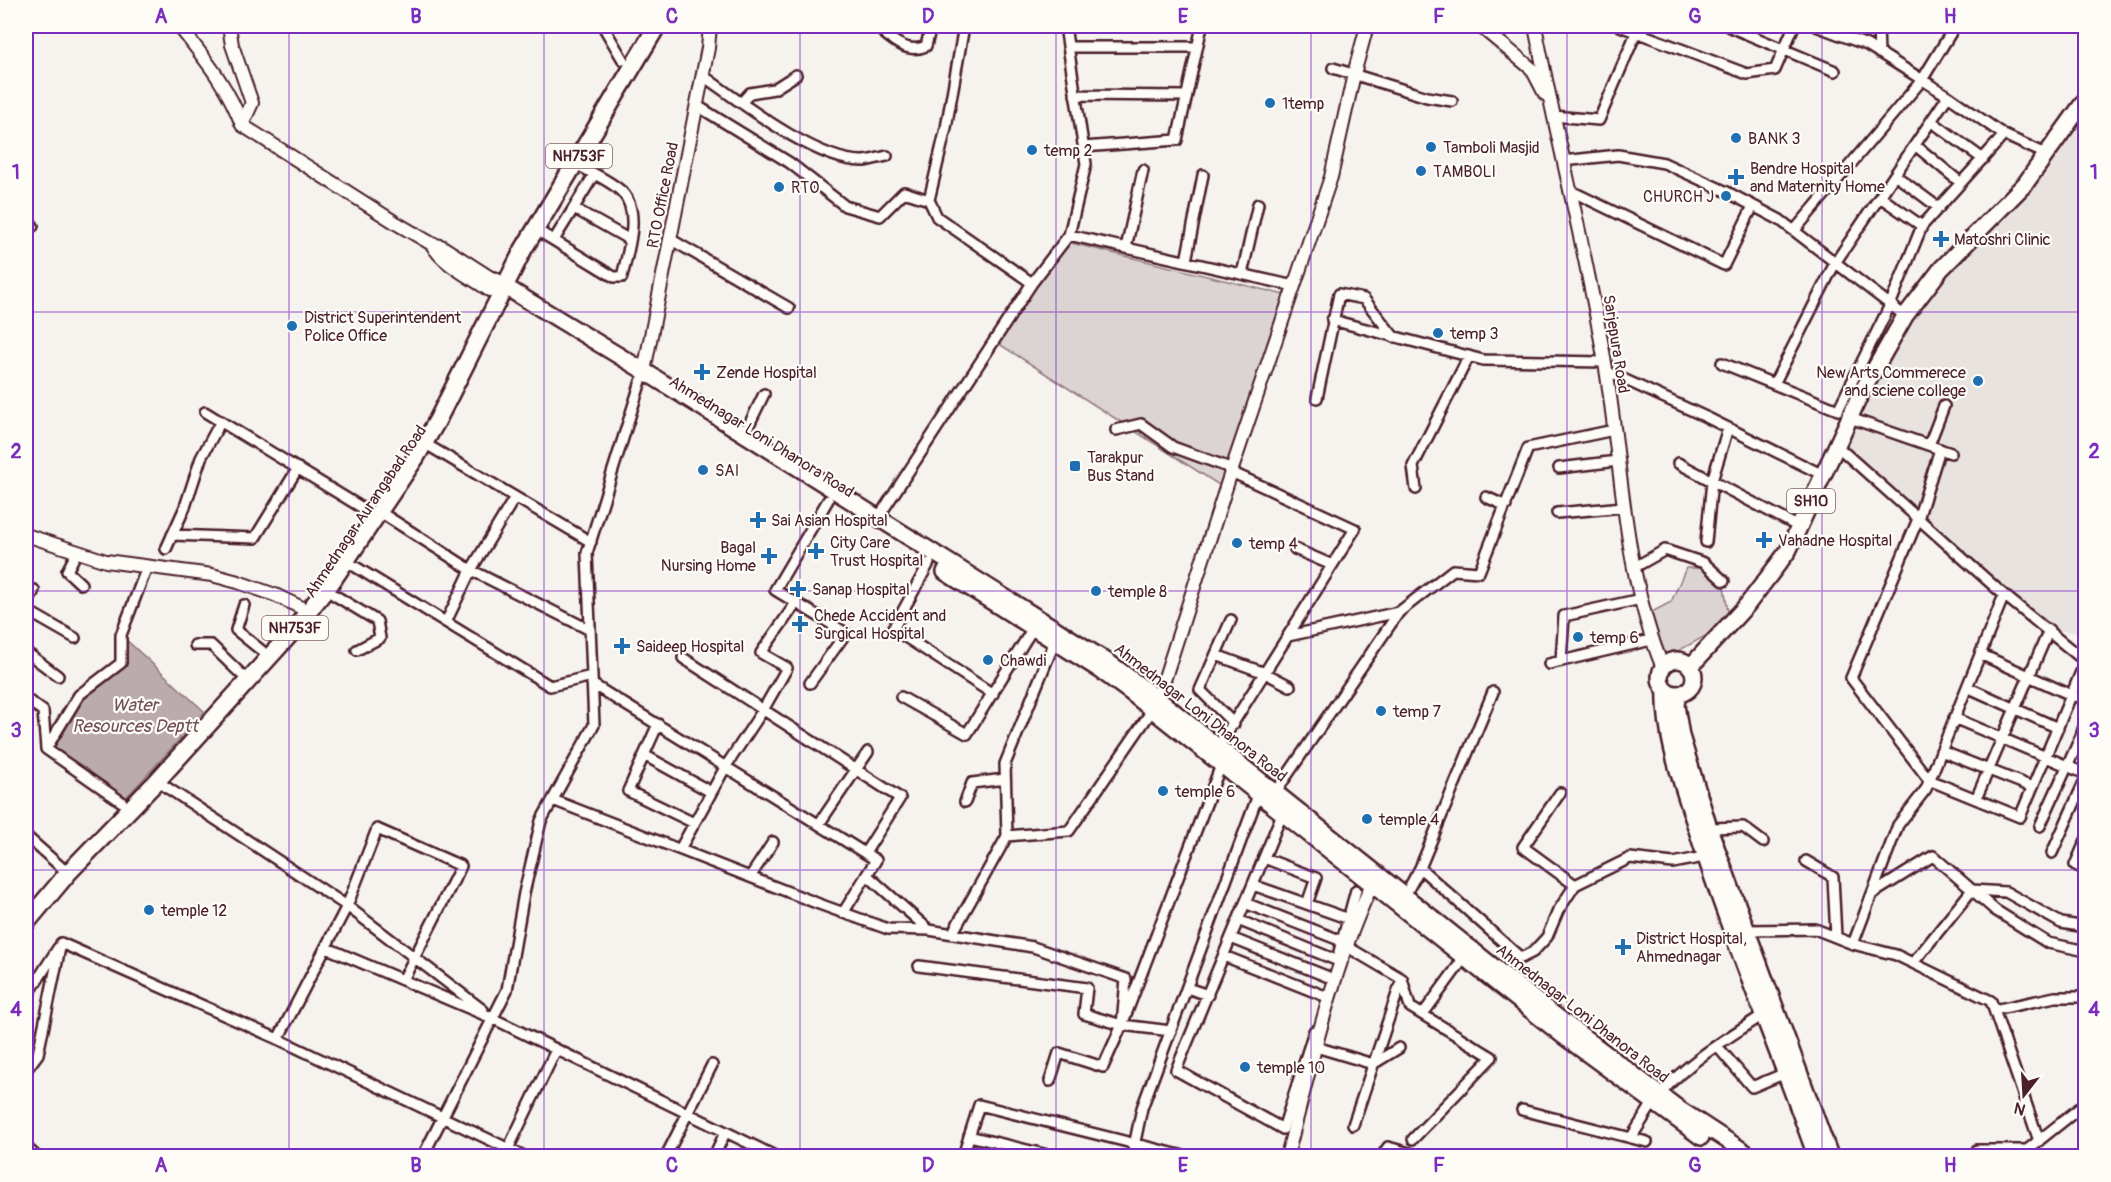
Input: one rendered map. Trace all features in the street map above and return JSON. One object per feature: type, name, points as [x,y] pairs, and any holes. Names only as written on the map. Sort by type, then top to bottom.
[{"type":"highway","name":"Ahmednagar Aurangabad Road","points":[[26,909],[61,867],[262,651],[323,579],[374,512],[429,416],[496,288],[644,26]]},
{"type":"highway","name":"NH753F","points":[[26,923],[68,873],[157,781],[293,631],[326,590],[346,561],[374,512],[424,443],[496,288],[535,229],[657,26]]},
{"type":"main road","name":"SH10","points":[[1690,667],[1747,605],[1788,551],[1860,396],[1905,316],[1941,269],[2025,184],[2085,99]]},
{"type":"main road","name":"Ahmednagar Loni Dhanora Road","points":[[496,288],[744,435],[1108,662],[1221,765],[1282,814],[1374,878],[1405,895],[1656,1099],[1698,1122],[1751,1156]]},
{"type":"main road","name":"Ahmednagar Loni Dhanora Road","points":[[642,376],[828,500],[1155,704],[1218,747],[1275,793],[1464,958],[1732,1156]]},
{"type":"main road","points":[[1672,692],[1687,691],[1691,686],[1694,673],[1684,662],[1676,660],[1668,663],[1660,676],[1661,684],[1672,692],[1676,705],[1681,736],[1708,828],[1712,855],[1745,930],[1792,1070],[1830,1156]]},
{"type":"main road","points":[[1672,692],[1667,723],[1712,855],[1744,965],[1770,1010]]},
{"type":"main road","points":[[1792,1070],[1816,1156]]},
{"type":"street","points":[[179,26],[234,102],[242,125],[323,178],[432,244],[436,253],[496,288]]},
{"type":"street","points":[[229,26],[232,45],[252,103],[242,125]]},
{"type":"street","points":[[603,26],[623,60]]},
{"type":"street","name":"RTO Office Road","points":[[642,376],[710,26]]},
{"type":"street","points":[[876,26],[895,41],[910,49],[919,50],[926,46],[931,26]]},
{"type":"street","points":[[964,26],[946,128],[928,200],[937,217],[1032,283]]},
{"type":"street","points":[[878,518],[1032,283],[1069,235],[1086,164],[1065,26]]},
{"type":"street","points":[[1083,147],[1177,140],[1202,26]]},
{"type":"street","points":[[1007,836],[1069,831],[1155,704],[1331,177],[1367,26]]},
{"type":"street","points":[[1480,26],[1532,69],[1552,111],[1599,120],[1638,29]]},
{"type":"street","name":"Sarjepura Road","points":[[1535,26],[1593,296],[1624,507],[1641,599],[1651,640],[1663,668]]},
{"type":"street","points":[[1620,26],[1638,29],[1747,74],[1775,70],[1794,26]]},
{"type":"street","points":[[1728,26],[1835,70]]},
{"type":"street","points":[[1816,26],[1867,45],[1948,96],[2004,135],[2046,154]]},
{"type":"street","points":[[1878,26],[1879,53]]},
{"type":"street","points":[[1794,231],[1922,80],[1955,26]]},
{"type":"street","points":[[1068,47],[1197,47]]},
{"type":"street","points":[[1333,68],[1427,97],[1452,101]]},
{"type":"street","points":[[702,75],[741,103],[794,136],[820,149],[845,158],[863,161],[886,156]]},
{"type":"street","points":[[741,103],[750,93],[774,89],[796,75]]},
{"type":"street","points":[[1075,95],[1186,96]]},
{"type":"street","points":[[1774,384],[1835,263],[1948,96]]},
{"type":"street","points":[[696,105],[790,163],[845,206],[880,216],[903,192],[928,200]]},
{"type":"street","points":[[1931,121],[1983,159]]},
{"type":"street","points":[[1722,363],[1838,410],[1890,305],[1922,226],[2004,135]]},
{"type":"street","points":[[1915,145],[1961,183]]},
{"type":"street","points":[[1563,161],[1618,155],[1664,163],[1780,220],[1905,316]]},
{"type":"street","points":[[535,229],[614,277],[622,277],[633,227],[628,201],[623,193],[574,163]]},
{"type":"street","points":[[1126,248],[1143,170]]},
{"type":"street","points":[[554,240],[594,175]]},
{"type":"street","points":[[1186,261],[1203,175]]},
{"type":"street","points":[[1895,175],[1939,208]]},
{"type":"street","points":[[1569,190],[1724,265],[1753,206]]},
{"type":"street","points":[[1880,197],[1922,226]]},
{"type":"street","points":[[1242,274],[1258,204]]},
{"type":"street","points":[[575,209],[630,240]]},
{"type":"street","points":[[26,216],[33,226]]},
{"type":"street","points":[[1069,235],[1294,285]]},
{"type":"street","points":[[670,239],[789,308]]},
{"type":"street","points":[[1317,398],[1339,294],[1364,299],[1394,337]]},
{"type":"street","points":[[1332,320],[1483,360],[1605,366],[1823,475]]},
{"type":"street","points":[[1416,489],[1413,466],[1469,357]]},
{"type":"street","points":[[423,1156],[507,990],[524,894],[541,821],[594,725],[587,553],[642,376]]},
{"type":"street","points":[[744,435],[764,394]]},
{"type":"street","points":[[1929,445],[1944,406]]},
{"type":"street","points":[[205,412],[471,570],[590,630]]},
{"type":"street","points":[[1850,418],[1951,453]]},
{"type":"street","points":[[166,549],[185,507],[201,458],[221,421]]},
{"type":"street","points":[[1116,430],[1142,424],[1173,447],[1232,470],[1355,529],[1218,747]]},
{"type":"street","points":[[1706,542],[1712,481],[1728,428]]},
{"type":"street","points":[[1275,793],[1399,612],[1453,570],[1479,572],[1528,448],[1614,430]]},
{"type":"street","points":[[424,443],[591,542]]},
{"type":"street","points":[[1837,446],[1918,519],[2004,595],[2085,661],[2020,818],[1929,780],[1851,678],[1918,519],[1940,449]]},
{"type":"street","points":[[1559,468],[1618,460]]},
{"type":"street","points":[[1678,463],[1799,527]]},
{"type":"street","points":[[172,535],[255,538],[298,468]]},
{"type":"street","points":[[446,622],[471,570],[515,497]]},
{"type":"street","points":[[1486,497],[1506,506]]},
{"type":"street","points":[[810,683],[846,633],[775,590],[828,500]]},
{"type":"street","points":[[1557,513],[1624,507]]},
{"type":"street","points":[[26,535],[106,561],[212,575],[275,595],[300,607]]},
{"type":"street","points":[[1295,549],[1332,565]]},
{"type":"street","points":[[1635,567],[1665,550],[1704,563],[1724,581]]},
{"type":"street","points":[[77,552],[67,571],[81,584]]},
{"type":"street","points":[[346,561],[550,686],[592,680],[658,724],[876,860],[843,913]]},
{"type":"street","points":[[929,562],[893,629],[993,694]]},
{"type":"street","points":[[46,749],[80,695],[121,663],[121,635],[147,567]]},
{"type":"street","points":[[34,590],[26,608],[75,638]]},
{"type":"street","points":[[326,590],[377,621],[380,638],[357,650]]},
{"type":"street","points":[[1853,944],[1898,825],[1926,789],[2004,595]]},
{"type":"street","points":[[1561,661],[1564,615],[1641,599]]},
{"type":"street","points":[[680,849],[726,766],[763,710],[787,668],[761,653],[796,603]]},
{"type":"street","points":[[244,605],[236,630],[262,651]]},
{"type":"street","points":[[1288,636],[1399,612]]},
{"type":"street","points":[[1231,620],[1200,690],[1234,723]]},
{"type":"street","points":[[901,698],[967,734],[1033,628]]},
{"type":"street","points":[[1976,799],[2049,630]]},
{"type":"street","points":[[1550,664],[1651,640]]},
{"type":"street","points":[[952,933],[1007,836],[1005,764],[1055,641]]},
{"type":"street","points":[[195,645],[211,645],[241,674]]},
{"type":"street","points":[[26,652],[58,676]]},
{"type":"street","points":[[1980,654],[2071,695],[2085,699]]},
{"type":"street","points":[[1216,655],[1265,673],[1290,686]]},
{"type":"street","points":[[682,658],[900,798],[866,853]]},
{"type":"street","points":[[1967,687],[2058,728]]},
{"type":"street","points":[[1405,895],[1420,868],[1493,692]]},
{"type":"street","points":[[26,699],[43,711],[46,749]]},
{"type":"street","points":[[1954,718],[2085,774]]},
{"type":"street","points":[[2040,826],[2083,737],[2085,720]]},
{"type":"street","points":[[658,724],[628,790],[694,824]]},
{"type":"street","points":[[46,749],[122,802]]},
{"type":"street","points":[[1941,751],[2032,787]]},
{"type":"street","points":[[819,824],[868,752]]},
{"type":"street","points":[[644,755],[711,792]]},
{"type":"street","points":[[1050,1081],[1059,1053],[1103,1067],[1122,1025],[1221,765]]},
{"type":"street","points":[[2052,853],[2085,778]]},
{"type":"street","points":[[965,802],[972,783],[1005,779]]},
{"type":"street","points":[[157,781],[347,906],[462,992],[492,1018]]},
{"type":"street","points":[[1560,793],[1523,847],[1575,885]]},
{"type":"street","points":[[1132,1156],[1142,1108],[1258,795]]},
{"type":"street","points":[[553,800],[888,929],[929,930],[1033,947],[1126,979],[1122,1025]]},
{"type":"street","points":[[1282,814],[1176,1070],[1283,1129],[1336,960],[1374,878]]},
{"type":"street","points":[[1708,828],[1743,826],[1763,842]]},
{"type":"street","points":[[278,1039],[347,906],[378,829],[461,866],[403,980]]},
{"type":"street","points":[[26,836],[61,867]]},
{"type":"street","points":[[2085,840],[2075,865],[2085,870]]},
{"type":"street","points":[[750,877],[773,842]]},
{"type":"street","points":[[1420,868],[1521,958],[1533,952],[1547,937],[1558,911],[1575,885],[1630,858],[1672,863],[1712,855]]},
{"type":"street","points":[[1872,894],[1933,856],[1995,910],[2048,943],[2085,951]]},
{"type":"street","points":[[1264,858],[1316,878],[1307,904]]},
{"type":"street","points":[[1806,861],[1833,877],[1836,937]]},
{"type":"street","points":[[867,874],[929,930]]},
{"type":"street","points":[[1253,885],[1349,919]]},
{"type":"street","points":[[1287,1156],[1356,890]]},
{"type":"street","points":[[1972,890],[2006,892],[2061,923],[2085,927]]},
{"type":"street","points":[[1913,963],[1972,890]]},
{"type":"street","points":[[1245,903],[1344,943],[1402,978],[1410,1007],[1492,1058],[1413,1139]]},
{"type":"street","points":[[1239,920],[1336,960]]},
{"type":"street","points":[[1745,930],[1815,929],[1853,944],[1896,955],[1990,1001],[2038,1141]]},
{"type":"street","points":[[1231,938],[1331,978]]},
{"type":"street","points":[[26,998],[61,944]]},
{"type":"street","points":[[61,944],[278,1039],[524,1156]]},
{"type":"street","points":[[26,1070],[38,1054],[61,944]]},
{"type":"street","points":[[327,948],[492,1018],[775,1156]]},
{"type":"street","points":[[1224,956],[1325,996]]},
{"type":"street","points":[[1422,1014],[1464,958]]},
{"type":"street","points":[[919,966],[1087,988],[1084,1014],[1122,1025],[1171,1031]]},
{"type":"street","points":[[1353,1125],[1402,978]]},
{"type":"street","points":[[1187,988],[1208,995]]},
{"type":"street","points":[[1994,1010],[2055,997],[2085,998]]},
{"type":"street","points":[[1630,1138],[1669,1083],[1717,1046],[1770,1010]]},
{"type":"street","points":[[1717,1046],[1752,1087],[1792,1070]]},
{"type":"street","points":[[1316,1047],[1373,1064],[1399,1048]]},
{"type":"street","points":[[508,1149],[556,1050]]},
{"type":"street","points":[[666,1156],[712,1065]]},
{"type":"street","points":[[1979,1156],[1977,1150],[2027,1150],[2085,1103]]},
{"type":"street","points":[[963,1156],[979,1105],[1184,1156]]},
{"type":"street","points":[[1522,1110],[1647,1142]]},
{"type":"street","points":[[714,1156],[725,1133]]},
{"type":"street","points":[[969,1136],[1052,1156]]},
{"type":"street","points":[[26,1147],[36,1156]]},
{"type":"street","points":[[1382,1156],[1388,1147],[1420,1156]]},
{"type":"shaded area","name":"New Arts Commerece and sciene college","points":[[2085,112],[2085,633],[2049,630],[1837,446],[1905,316]]},
{"type":"shaded area","points":[[1067,242],[1293,297],[1231,472],[1219,485],[993,340]]},
{"type":"shaded area","points":[[1686,568],[1701,568],[1724,586],[1728,612],[1711,633],[1667,657],[1653,627],[1652,612],[1671,602]]},
{"type":"water","name":"Water Resources Deptt","points":[[121,635],[205,712],[122,802],[46,749],[103,675],[121,663]]},
{"type":"place","name":"1temp","points":[[1270,103]]},
{"type":"place","name":"BANK 3","points":[[1736,138]]},
{"type":"place","name":"Tamboli Masjid","points":[[1431,147]]},
{"type":"place","name":"temp 2","points":[[1032,150]]},
{"type":"place","name":"TAMBOLI","points":[[1421,171]]},
{"type":"place","name":"Bendre Hospital and Maternity Home","points":[[1736,177]]},
{"type":"place","name":"RTO","points":[[779,187]]},
{"type":"place","name":"CHURCH J","points":[[1726,196]]},
{"type":"place","name":"Matoshri Clinic","points":[[1941,239]]},
{"type":"place","name":"District Superintendent Police Office","points":[[292,326]]},
{"type":"place","name":"temp 3","points":[[1438,333]]},
{"type":"place","name":"Zende Hospital","points":[[702,372]]},
{"type":"place","name":"New Arts Commerece and sciene college","points":[[1978,381]]},
{"type":"place","name":"Tarakpur Bus Stand","points":[[1075,466]]},
{"type":"place","name":"SAI","points":[[703,470]]},
{"type":"place","name":"Sai Asian Hospital","points":[[758,520]]},
{"type":"place","name":"Vahadne Hospital","points":[[1764,540]]},
{"type":"place","name":"temp 4","points":[[1237,543]]},
{"type":"place","name":"City Care Trust Hospital","points":[[816,551]]},
{"type":"place","name":"Bagal Nursing Home","points":[[769,556]]},
{"type":"place","name":"Sanap Hospital","points":[[798,589]]},
{"type":"place","name":"temple 8","points":[[1096,591]]},
{"type":"place","name":"Chede Accident and Surgical Hospital","points":[[800,624]]},
{"type":"place","name":"temp 6","points":[[1578,637]]},
{"type":"place","name":"Saideep Hospital","points":[[622,646]]},
{"type":"place","name":"Chawdi","points":[[988,660]]},
{"type":"place","name":"temp 7","points":[[1381,711]]},
{"type":"place","name":"temple 6","points":[[1163,791]]},
{"type":"place","name":"temple 4","points":[[1367,819]]},
{"type":"place","name":"temple 12","points":[[149,910]]},
{"type":"place","name":"District Hospital, Ahmednagar","points":[[1623,947]]},
{"type":"place","name":"temple 10","points":[[1245,1067]]}]
